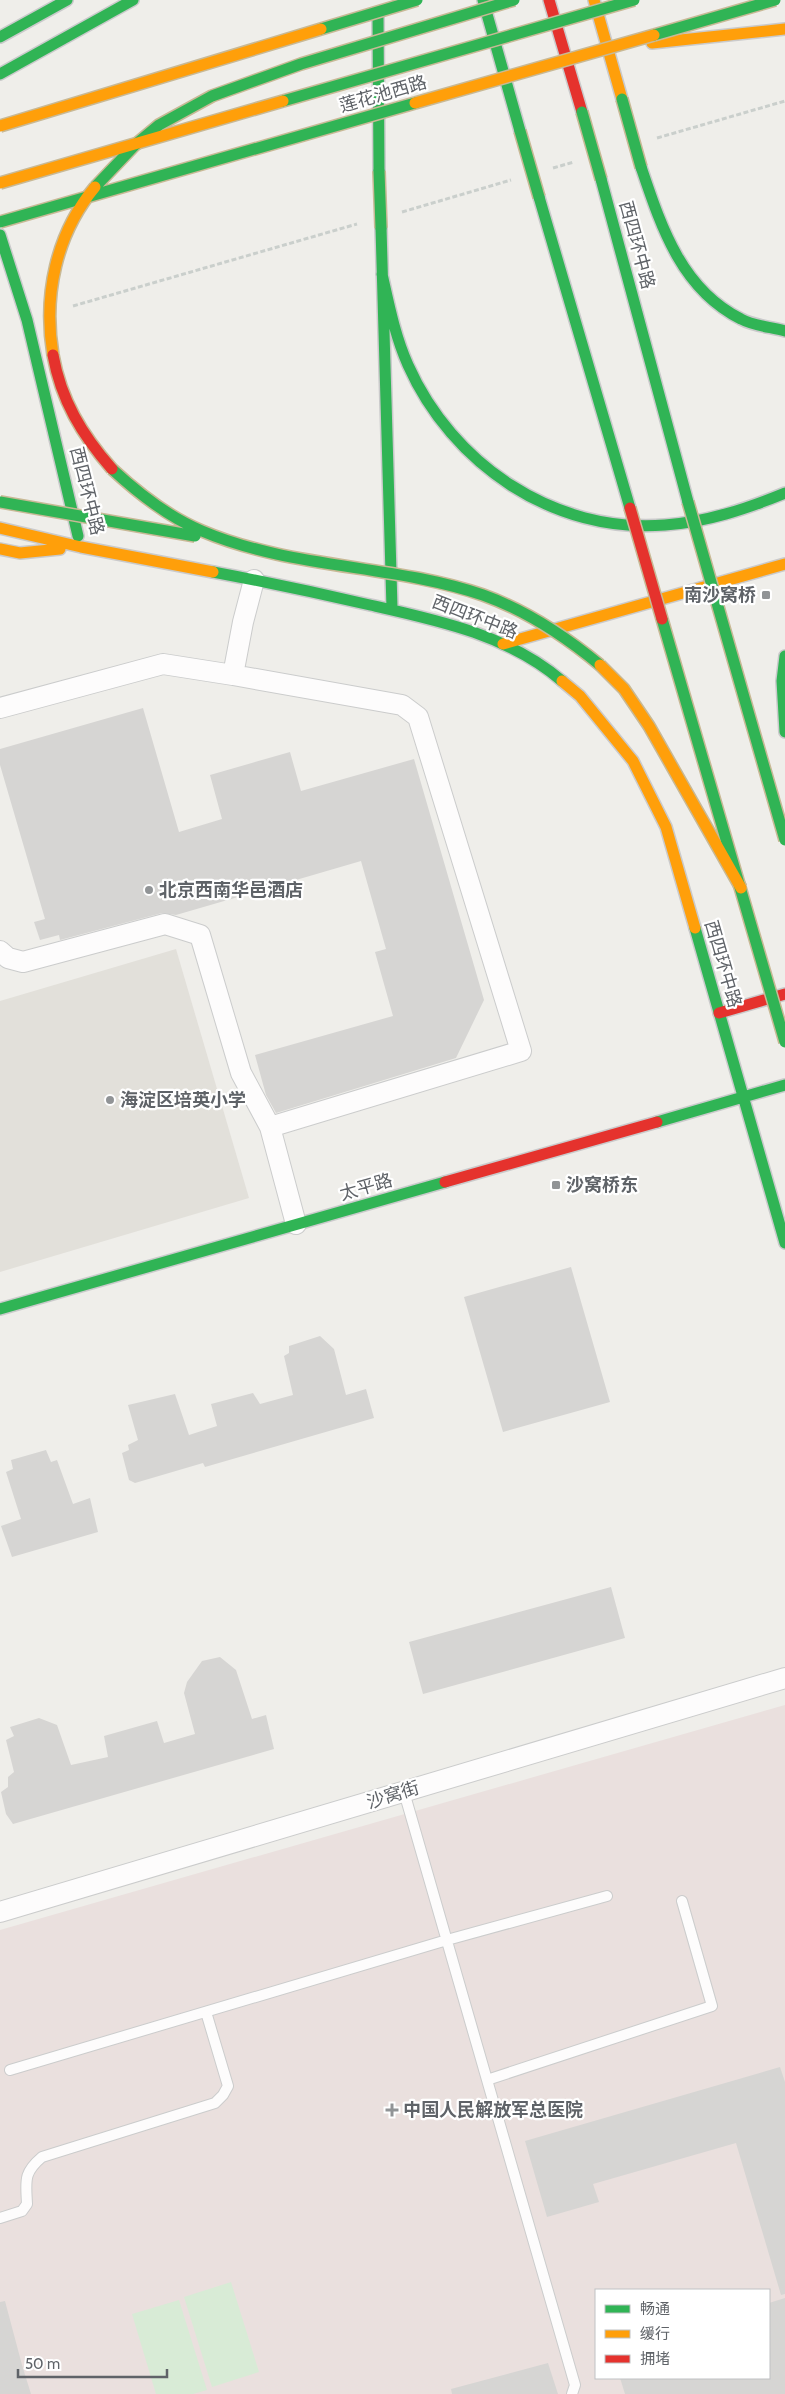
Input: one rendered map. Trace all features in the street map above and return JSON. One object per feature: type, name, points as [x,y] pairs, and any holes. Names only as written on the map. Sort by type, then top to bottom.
[{"type":"main road","points":[[0,37],[67,0]]},
{"type":"main road","points":[[0,74],[133,0]]},
{"type":"main road","points":[[378,0],[379,171],[392,608]]},
{"type":"main road","points":[[0,126],[417,0]]},
{"type":"main road","points":[[483,0],[538,197],[785,1042]]},
{"type":"main road","points":[[232,543],[183,522],[144,496],[110,469],[80,432],[61,392],[52,355],[48,312],[53,273],[67,232],[88,195],[120,157],[157,128],[208,97],[292,66],[514,0]]},
{"type":"main road","name":"西四环中路","points":[[549,0],[601,179],[688,502],[785,840]]},
{"type":"main road","points":[[594,0],[641,167],[672,250],[689,277],[712,302],[741,319],[785,331]]},
{"type":"main road","name":"莲花池西路","points":[[0,183],[634,0]]},
{"type":"main road","name":"莲花池西路","points":[[0,222],[775,0]]},
{"type":"main road","points":[[608,48],[785,28]]},
{"type":"main road","name":"西四环中路","points":[[0,235],[26,320],[81,547],[392,608],[446,622],[503,644],[545,666],[580,696],[633,761],[666,826],[742,1098],[771,1178],[785,1243]]},
{"type":"main road","points":[[382,274],[396,335],[414,377],[436,413],[474,459],[518,491],[568,514],[616,525],[665,526],[716,519],[762,504],[785,493]]},
{"type":"main road","points":[[0,502],[232,543],[293,557],[428,581],[474,592],[522,612],[567,640],[611,675],[643,714],[741,888]]},
{"type":"main road","points":[[0,528],[81,547]]},
{"type":"main road","points":[[0,549],[20,552],[81,547]]},
{"type":"main road","points":[[503,644],[785,564]]},
{"type":"main road","points":[[785,656],[782,681],[785,732]]},
{"type":"main road","points":[[719,1014],[785,994]]},
{"type":"main road","name":"太平路","points":[[0,1309],[785,1085]]},
{"type":"street","points":[[234,675],[243,622],[254,580]]},
{"type":"street","points":[[0,708],[163,664],[402,705],[418,717],[521,1051],[270,1127]]},
{"type":"street","points":[[0,952],[8,958],[23,962],[165,924],[200,935],[241,1073],[270,1127],[296,1224]]},
{"type":"street","name":"沙窝街","points":[[0,1912],[785,1678]]},
{"type":"lane","points":[[404,1792],[575,2386],[572,2394]]},
{"type":"lane","points":[[10,2070],[447,1940],[606,1896]]},
{"type":"lane","points":[[487,2080],[712,2006],[682,1901]]},
{"type":"lane","points":[[0,2218],[22,2211],[27,2204],[26,2180],[30,2167],[42,2156],[215,2103],[224,2096],[228,2086],[206,2012]]},
{"type":"shaded area","name":"海淀区培英小学","points":[[176,949],[249,1198],[0,1272],[0,1001]]},
{"type":"shaded area","name":"中国人民解放军总医院","points":[[785,1705],[785,2394],[0,2394],[0,1930]]},
{"type":"green space","points":[[231,2282],[259,2372],[212,2387],[184,2297]]},
{"type":"green space","points":[[179,2300],[207,2390],[193,2394],[156,2394],[132,2314]]},
{"type":"building","name":"北京西南华邑酒店","points":[[143,708],[179,832],[222,819],[210,775],[290,752],[301,791],[414,759],[484,1000],[456,1058],[276,1113],[266,1095],[255,1055],[393,1016],[375,952],[386,949],[361,861],[176,915],[162,913],[60,940],[59,935],[40,940],[34,922],[45,919],[0,765],[0,749]]},
{"type":"building","points":[[571,1267],[610,1402],[503,1432],[464,1297]]},
{"type":"building","points":[[320,1336],[334,1349],[346,1395],[366,1389],[374,1418],[205,1467],[203,1463],[135,1483],[129,1480],[122,1453],[129,1450],[128,1445],[138,1440],[128,1405],[175,1394],[189,1435],[217,1426],[211,1404],[253,1393],[260,1404],[293,1395],[284,1356],[289,1353],[289,1346]]},
{"type":"building","points":[[46,1450],[51,1462],[57,1460],[73,1504],[90,1498],[98,1532],[12,1557],[1,1526],[21,1519],[6,1472],[13,1469],[11,1460]]},
{"type":"building","points":[[611,1587],[625,1638],[423,1694],[409,1642]]},
{"type":"building","points":[[220,1657],[236,1670],[252,1719],[266,1715],[274,1749],[13,1824],[6,1814],[1,1792],[8,1787],[8,1777],[14,1772],[6,1740],[14,1736],[10,1727],[39,1718],[57,1725],[71,1765],[108,1757],[104,1736],[157,1721],[164,1743],[195,1734],[184,1693],[187,1682],[202,1661]]},
{"type":"building","points":[[780,2067],[785,2082],[785,2294],[781,2295],[736,2143],[593,2184],[599,2202],[547,2217],[525,2141]]},
{"type":"building","points":[[785,2298],[785,2394],[625,2394],[620,2379],[770,2379],[770,2303]]},
{"type":"building","points":[[5,2301],[31,2394],[0,2394],[0,2302]]},
{"type":"building","points":[[548,2363],[558,2394],[452,2394],[451,2389]]},
{"type":"traffic: fast","points":[[0,37],[67,0]]},
{"type":"traffic: fast","points":[[0,74],[133,0]]},
{"type":"traffic: fast","points":[[321,29],[417,0]]},
{"type":"traffic: fast","points":[[483,0],[520,131]]},
{"type":"traffic: fast","points":[[95,187],[135,145],[159,125],[212,96],[301,64],[514,0]]},
{"type":"traffic: fast","points":[[283,101],[634,0]]},
{"type":"traffic: fast","points":[[654,35],[775,0]]},
{"type":"traffic: fast","points":[[378,16],[379,171]]},
{"type":"traffic: fast","points":[[622,99],[641,167]]},
{"type":"traffic: fast","points":[[0,222],[415,103]]},
{"type":"traffic: fast","points":[[582,112],[601,179]]},
{"type":"traffic: fast","points":[[520,131],[539,197]]},
{"type":"traffic: fast","points":[[641,167],[657,211],[676,254],[688,273],[703,291],[720,306],[741,319],[757,325],[785,331]]},
{"type":"traffic: fast","points":[[379,171],[381,228]]},
{"type":"traffic: fast","points":[[601,179],[688,502]]},
{"type":"traffic: fast","points":[[539,197],[630,508]]},
{"type":"traffic: fast","points":[[381,228],[392,608]]},
{"type":"traffic: fast","points":[[0,235],[27,320],[78,536]]},
{"type":"traffic: fast","points":[[382,274],[399,343],[427,401],[451,433],[479,462],[511,486],[547,504],[584,518],[624,525],[665,525],[696,521],[741,509],[785,493]]},
{"type":"traffic: fast","points":[[112,469],[154,504],[177,519],[202,531],[271,553],[413,577],[483,595],[530,616],[573,644],[600,665]]},
{"type":"traffic: fast","points":[[0,502],[195,536]]},
{"type":"traffic: fast","points":[[688,502],[785,840]]},
{"type":"traffic: fast","points":[[213,572],[331,596],[471,631],[519,652],[541,665],[562,681]]},
{"type":"traffic: fast","points":[[662,619],[785,1042]]},
{"type":"traffic: fast","points":[[785,656],[782,681],[785,732]]},
{"type":"traffic: fast","points":[[695,928],[785,1243]]},
{"type":"traffic: fast","points":[[657,1122],[785,1085]]},
{"type":"traffic: fast","points":[[0,1309],[445,1182]]},
{"type":"traffic: slow","points":[[594,0],[622,99]]},
{"type":"traffic: slow","points":[[0,126],[321,29]]},
{"type":"traffic: slow","points":[[652,43],[785,29]]},
{"type":"traffic: slow","points":[[415,103],[654,35]]},
{"type":"traffic: slow","points":[[0,183],[283,101]]},
{"type":"traffic: slow","points":[[53,355],[50,310],[56,266],[62,245],[71,225],[95,187]]},
{"type":"traffic: slow","points":[[0,528],[81,547],[213,572]]},
{"type":"traffic: slow","points":[[0,549],[20,553],[60,549]]},
{"type":"traffic: slow","points":[[503,644],[785,564]]},
{"type":"traffic: slow","points":[[600,665],[624,689],[649,726],[741,888]]},
{"type":"traffic: slow","points":[[562,681],[580,696],[633,761],[666,827],[695,928]]},
{"type":"traffic: jam","points":[[549,0],[582,112]]},
{"type":"traffic: jam","points":[[53,355],[61,387],[74,416],[91,443],[112,469]]},
{"type":"traffic: jam","points":[[630,508],[662,619]]},
{"type":"traffic: jam","points":[[719,1013],[785,994]]},
{"type":"traffic: jam","points":[[445,1182],[657,1122]]},
{"type":"place","name":"南沙窝桥","points":[[766,595]]},
{"type":"place","name":"北京西南华邑酒店","points":[[149,890]]},
{"type":"place","name":"海淀区培英小学","points":[[110,1100]]},
{"type":"place","name":"沙窝桥东","points":[[556,1185]]},
{"type":"place","name":"中国人民解放军总医院","points":[[392,2110]]}]
